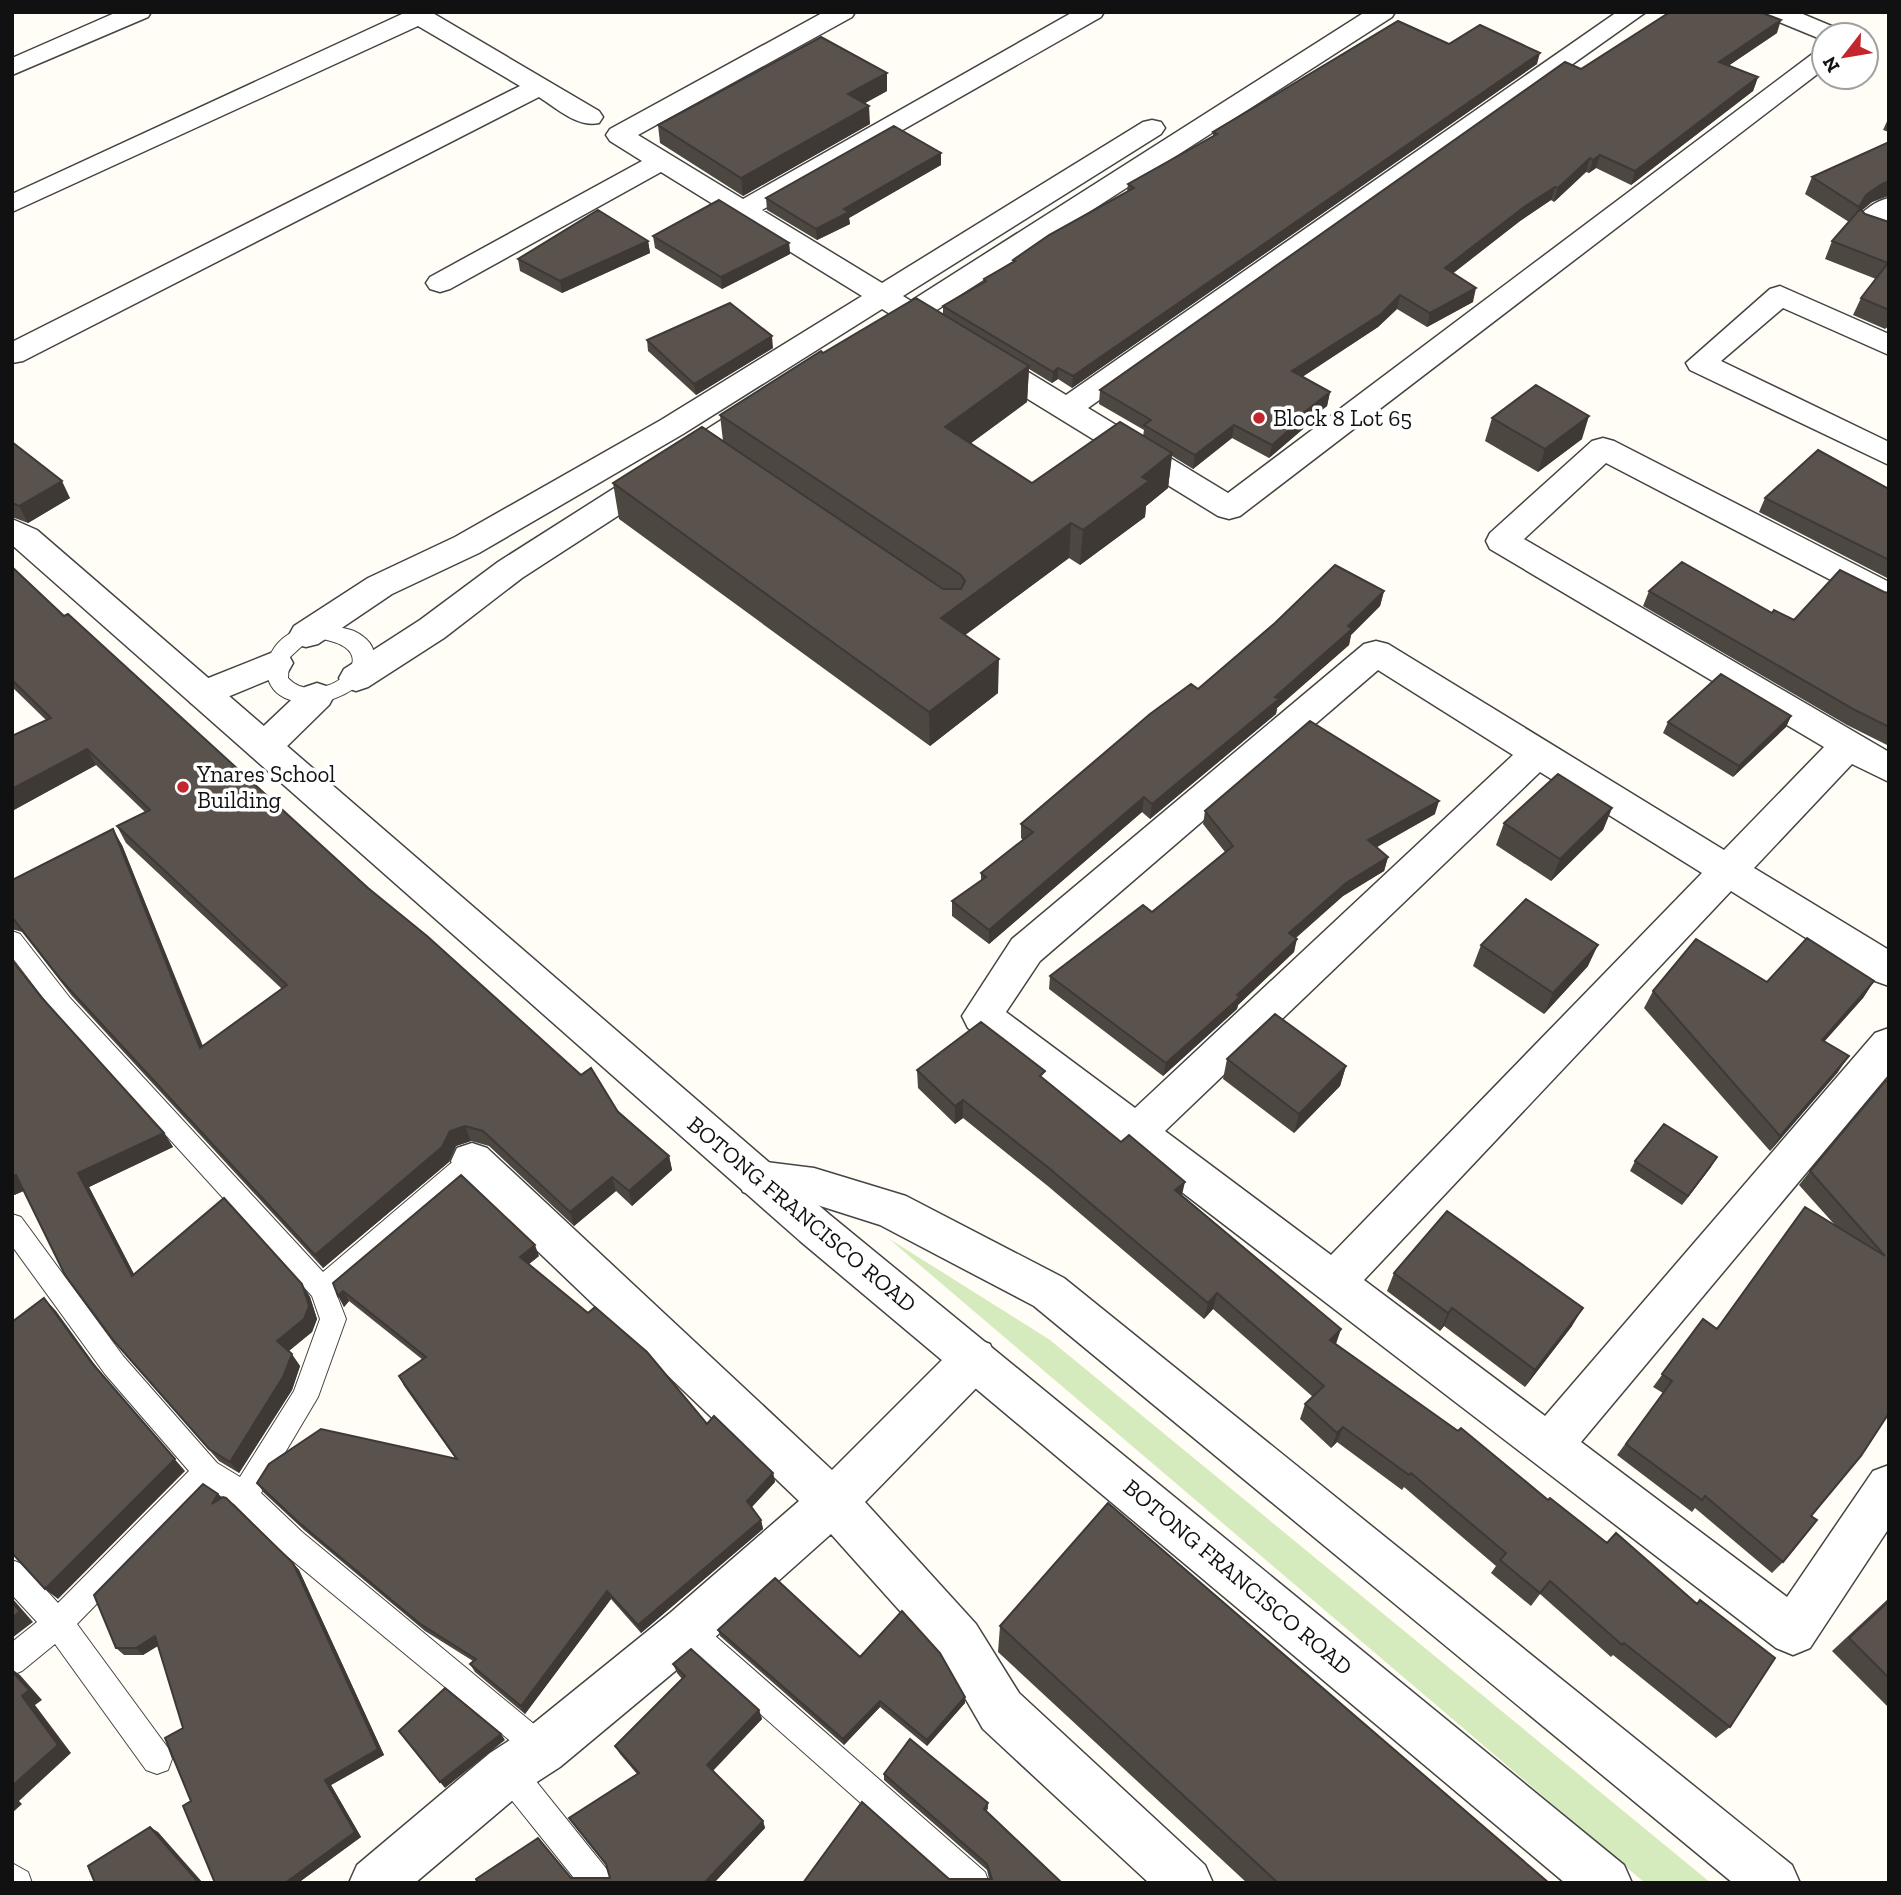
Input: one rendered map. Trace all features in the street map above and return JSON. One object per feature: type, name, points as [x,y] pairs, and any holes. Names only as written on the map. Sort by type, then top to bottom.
[{"type":"street","points":[[12,67],[139,12]]},
{"type":"street","points":[[843,12],[619,135],[1228,508],[1810,68]]},
{"type":"street","points":[[741,211],[1092,12]]},
{"type":"street","points":[[306,635],[380,586],[467,545],[671,427],[1338,12]]},
{"type":"street","points":[[863,344],[1383,12]]},
{"type":"street","points":[[1066,409],[1634,12]]},
{"type":"street","points":[[1776,12],[1810,26]]},
{"type":"street","points":[[12,204],[416,14],[590,117]]},
{"type":"street","points":[[12,354],[539,87]]},
{"type":"street","points":[[440,283],[660,162]]},
{"type":"street","points":[[1889,205],[1868,223],[1889,232]]},
{"type":"street","points":[[1889,346],[1780,295],[1701,363],[1889,455]]},
{"type":"street","points":[[356,678],[432,629],[510,570],[705,452],[793,389]]},
{"type":"street","points":[[1889,596],[1603,447],[1503,541],[1889,769]]},
{"type":"street","name":"BOTONG FRANCISCO ROAD","points":[[12,530],[25,538],[758,1179],[1606,1883]]},
{"type":"street","points":[[1889,970],[1376,653],[1026,950],[982,1016],[1793,1631],[1889,1487]]},
{"type":"street","points":[[204,694],[276,663]]},
{"type":"street","points":[[264,747],[317,696]]},
{"type":"street","points":[[1333,1283],[1847,746]]},
{"type":"street","points":[[1136,1133],[1538,753]]},
{"type":"street","points":[[1549,1446],[1889,1045]]},
{"type":"street","points":[[472,1161],[833,1502],[958,1641],[1001,1711],[1187,1883]]},
{"type":"street","points":[[758,1179],[814,1186],[891,1209],[1049,1292],[1774,1883]]},
{"type":"street","points":[[396,1876],[525,1760],[687,1630],[833,1502],[974,1359]]},
{"type":"lane","points":[[671,427],[705,452]]},
{"type":"lane","points":[[338,632],[352,636],[361,645],[365,655],[364,667],[356,678],[332,693],[317,696],[290,692],[280,684],[275,674],[276,663],[292,642],[306,635],[338,632]]},
{"type":"lane","points":[[12,940],[62,1004],[323,1289],[333,1319],[305,1397],[244,1495]]},
{"type":"lane","points":[[323,1289],[472,1161]]},
{"type":"lane","points":[[12,1225],[114,1365],[207,1472],[244,1495],[525,1760],[598,1883]]},
{"type":"lane","points":[[12,1661],[58,1623],[207,1472]]},
{"type":"lane","points":[[12,1574],[58,1623],[157,1759]]},
{"type":"lane","points":[[687,1630],[974,1883]]},
{"type":"lane","points":[[12,1878],[17,1883]]},
{"type":"green space","points":[[888,1238],[1050,1340],[1711,1883],[1645,1883]]},
{"type":"building","points":[[1670,12],[1760,12],[1781,20],[1719,62],[1758,77],[1635,171],[1600,155],[1593,160],[1590,158],[1558,188],[1555,187],[1524,207],[1445,268],[1476,288],[1430,313],[1400,295],[1381,314],[1292,371],[1330,392],[1302,414],[1305,416],[1272,445],[1234,425],[1195,455],[1144,425],[1151,420],[1100,390],[1565,62],[1581,69]]},
{"type":"building","points":[[1398,21],[1449,44],[1480,25],[1540,53],[1073,376],[1058,368],[1053,372],[943,306],[986,281],[984,279],[1015,261],[1013,260],[1049,235],[1134,188],[1128,184],[1217,134],[1213,132]]},
{"type":"building","points":[[821,37],[887,73],[848,94],[869,106],[741,178],[658,125]]},
{"type":"building","points":[[894,126],[941,153],[844,209],[849,212],[816,229],[766,198]]},
{"type":"building","points":[[1889,142],[1889,181],[1866,195],[1859,207],[1812,177]]},
{"type":"building","points":[[719,200],[789,243],[721,277],[653,236]]},
{"type":"building","points":[[1860,209],[1865,214],[1889,222],[1889,310],[1861,298],[1888,263],[1832,241]]},
{"type":"building","points":[[598,210],[648,241],[560,281],[518,259]]},
{"type":"building","points":[[916,298],[1029,366],[945,427],[1032,483],[1120,422],[1172,453],[1142,477],[1149,481],[1083,530],[1071,523],[941,618],[999,659],[929,712],[613,483],[702,427],[943,589],[961,589],[965,581],[961,575],[720,415],[821,351],[823,353]]},
{"type":"building","points":[[730,303],[772,336],[694,384],[647,340]]},
{"type":"building","points":[[1536,385],[1589,416],[1545,449],[1492,418]]},
{"type":"building","points":[[12,442],[62,481],[19,506],[12,503]]},
{"type":"building","points":[[1818,450],[1889,489],[1889,560],[1765,498]]},
{"type":"building","points":[[1682,562],[1772,613],[1774,610],[1794,620],[1840,570],[1889,593],[1889,727],[1649,591]]},
{"type":"building","points":[[1335,565],[1384,591],[1348,626],[1352,629],[1275,697],[1279,699],[1152,804],[1144,797],[989,930],[952,901],[986,877],[981,873],[1033,832],[1021,824],[1150,714],[1191,684],[1198,689],[1275,623]]},
{"type":"building","points":[[12,567],[64,616],[68,614],[368,888],[427,936],[581,1075],[591,1068],[618,1112],[669,1156],[629,1191],[612,1177],[570,1212],[483,1131],[465,1126],[450,1131],[442,1147],[315,1255],[62,981],[12,917],[12,880],[113,829],[200,1048],[287,985],[117,826],[150,810],[87,749],[12,789],[12,736],[51,718],[12,680]]},
{"type":"building","points":[[1721,674],[1791,716],[1739,766],[1668,722]]},
{"type":"building","points":[[1310,721],[1439,801],[1368,840],[1388,857],[1346,883],[1289,933],[1297,939],[1237,995],[1240,997],[1166,1063],[1050,976],[1143,905],[1152,912],[1233,846],[1205,811]]},
{"type":"building","points":[[1558,774],[1612,808],[1560,859],[1504,823]]},
{"type":"building","points":[[1526,899],[1598,945],[1553,993],[1481,945]]},
{"type":"building","points":[[1807,938],[1874,981],[1822,1040],[1849,1056],[1780,1136],[1653,991],[1696,939],[1767,982]]},
{"type":"building","points":[[12,960],[42,998],[164,1133],[78,1173],[132,1276],[224,1198],[302,1284],[309,1306],[304,1319],[277,1341],[292,1354],[283,1377],[230,1462],[209,1449],[114,1341],[65,1275],[16,1175],[12,1176]]},
{"type":"building","points":[[1275,1014],[1346,1066],[1299,1114],[1227,1059]]},
{"type":"building","points":[[981,1022],[1045,1071],[1040,1076],[1121,1142],[1129,1135],[1185,1182],[1175,1190],[1341,1329],[1330,1340],[1458,1431],[1461,1428],[1548,1500],[1550,1498],[1607,1543],[1616,1533],[1697,1604],[1700,1600],[1775,1658],[1730,1727],[1624,1643],[1622,1645],[1550,1581],[1540,1593],[1500,1560],[1506,1553],[1411,1473],[1409,1475],[1343,1427],[1337,1433],[1305,1404],[1324,1386],[1217,1293],[1208,1303],[1050,1169],[963,1100],[955,1106],[917,1070]]},
{"type":"building","points":[[1886,1080],[1889,1082],[1889,1413],[1861,1456],[1811,1516],[1817,1520],[1783,1562],[1705,1496],[1702,1500],[1626,1444],[1672,1381],[1662,1374],[1703,1319],[1717,1329],[1805,1207],[1885,1256],[1810,1171]]},
{"type":"building","points":[[1664,1124],[1717,1157],[1688,1196],[1635,1161]]},
{"type":"building","points":[[461,1175],[535,1245],[520,1257],[588,1313],[595,1307],[647,1352],[707,1424],[714,1416],[773,1473],[747,1501],[761,1520],[638,1625],[607,1591],[521,1706],[470,1664],[476,1659],[419,1623],[297,1521],[257,1483],[269,1464],[321,1429],[457,1459],[399,1376],[426,1357],[343,1291],[338,1296],[333,1283]]},
{"type":"building","points":[[1447,1211],[1583,1308],[1535,1370],[1452,1308],[1448,1313],[1394,1273]]},
{"type":"building","points":[[44,1298],[92,1363],[175,1459],[45,1589],[12,1553],[12,1322]]},
{"type":"building","points":[[203,1484],[218,1494],[212,1504],[223,1497],[226,1498],[293,1563],[378,1749],[325,1780],[355,1832],[285,1883],[215,1883],[183,1806],[191,1801],[165,1738],[183,1728],[155,1636],[136,1648],[116,1648],[94,1595]]},
{"type":"building","points":[[1108,1503],[1549,1883],[1278,1883],[1000,1626]]},
{"type":"building","points":[[775,1578],[860,1657],[902,1611],[940,1653],[965,1697],[927,1740],[880,1701],[843,1739],[718,1630]]},
{"type":"building","points":[[1889,1601],[1889,1678],[1849,1638]]},
{"type":"building","points":[[12,1603],[20,1611],[12,1618]]},
{"type":"building","points":[[691,1649],[759,1710],[707,1765],[763,1821],[704,1883],[478,1883],[476,1879],[538,1838],[571,1878],[610,1878],[606,1864],[569,1818],[639,1773],[615,1746],[685,1676],[673,1664]]},
{"type":"building","points":[[12,1671],[29,1690],[22,1696],[58,1745],[12,1786]]},
{"type":"building","points":[[445,1688],[501,1734],[440,1782],[399,1731]]},
{"type":"building","points":[[910,1739],[988,1803],[984,1809],[1062,1883],[803,1883],[862,1802],[949,1879],[992,1879],[987,1864],[884,1774]]},
{"type":"building","points":[[150,1827],[199,1883],[95,1883],[88,1866]]},
{"type":"place","name":"Block 8 Lot 65","points":[[1259,418]]},
{"type":"place","name":"Ynares School Building","points":[[183,787]]}]
